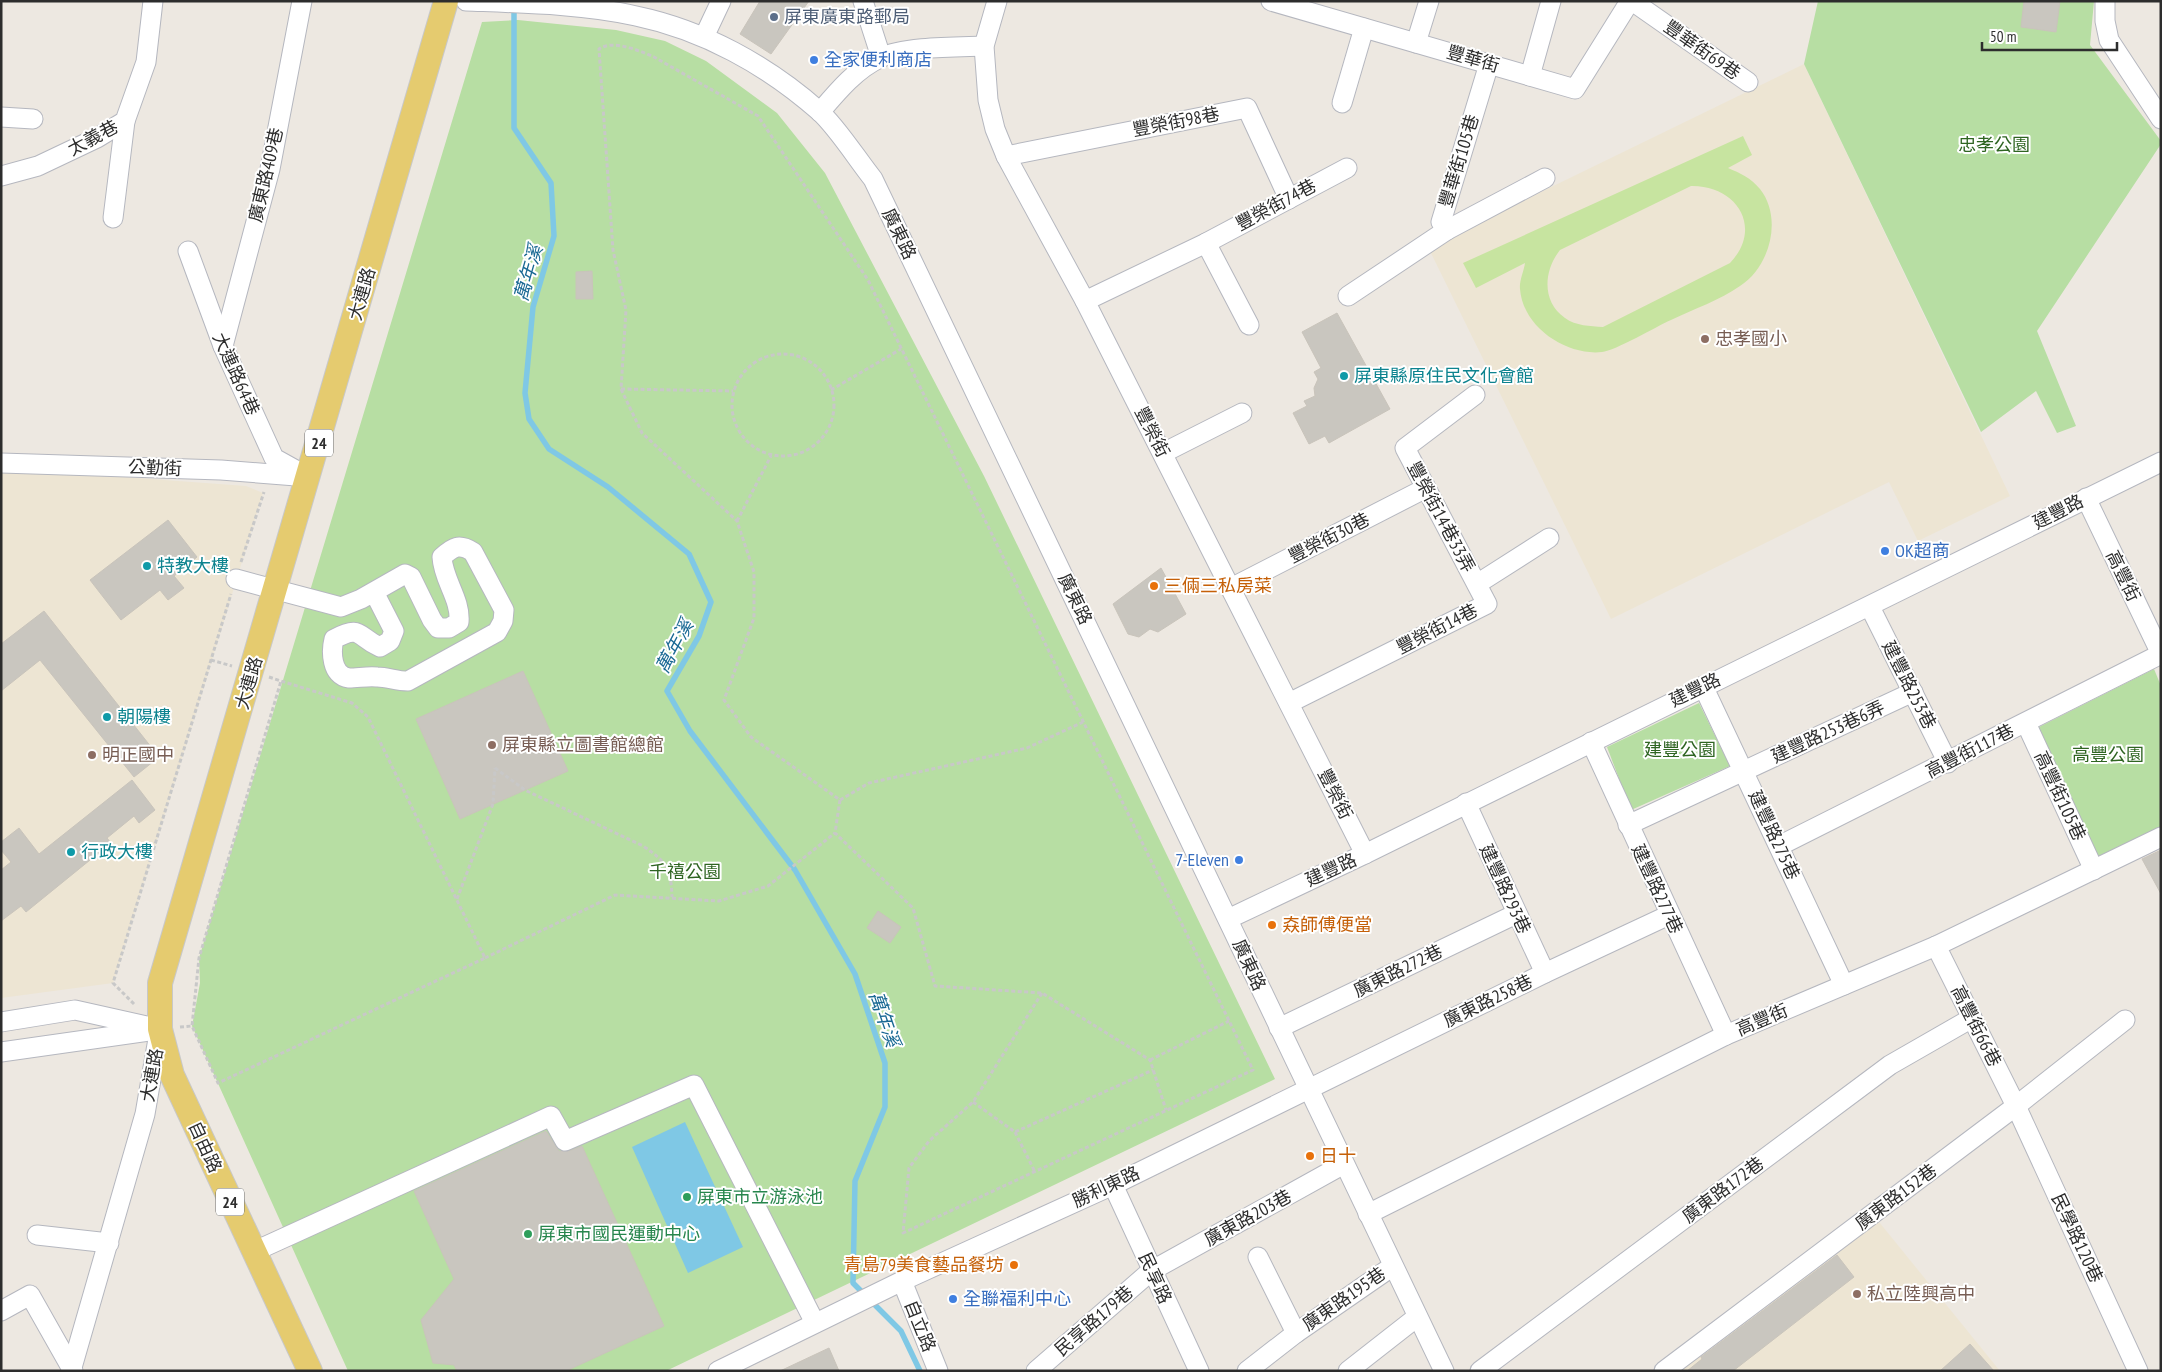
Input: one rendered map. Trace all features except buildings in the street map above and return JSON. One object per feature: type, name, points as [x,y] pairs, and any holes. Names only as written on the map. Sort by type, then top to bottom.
[{"type":"main road","name":"大連路","points":[[160,1029],[160,983],[309,477],[446,1]]},
{"type":"main road","name":"自由路","points":[[160,1029],[172,1075],[310,1371]]},
{"type":"street","name":"太義巷","points":[[1,176],[38,166],[97,138],[125,121],[146,62],[152,1]]},
{"type":"street","name":"廣東路409巷","points":[[223,346],[270,169],[302,1]]},
{"type":"street","points":[[704,37],[721,1]]},
{"type":"street","points":[[862,1],[881,57]]},
{"type":"street","name":"豐榮街","points":[[997,1],[984,46],[988,100],[995,128],[1006,156],[1086,301],[1365,854]]},
{"type":"street","name":"豐華街","points":[[1271,1],[1294,5],[1364,28],[1575,89],[1631,1]]},
{"type":"street","points":[[1416,43],[1429,1]]},
{"type":"street","points":[[1530,76],[1551,1]]},
{"type":"street","name":"豐華街69巷","points":[[1631,1],[1748,82]]},
{"type":"street","points":[[2105,1],[2105,21],[2109,40],[2161,118]]},
{"type":"street","name":"廣東路","points":[[475,2],[543,5],[634,15],[664,22],[716,42],[774,76],[820,112],[873,179],[1444,1371]]},
{"type":"street","points":[[1342,103],[1364,28]]},
{"type":"street","points":[[820,112],[837,91],[881,57],[923,49],[984,46]]},
{"type":"street","name":"豐華街105巷","points":[[1348,296],[1447,230],[1441,222],[1489,64]]},
{"type":"street","name":"豐榮街98巷","points":[[1006,156],[1247,108],[1289,198]]},
{"type":"street","points":[[1,117],[33,119]]},
{"type":"street","points":[[113,218],[125,121]]},
{"type":"street","name":"豐榮街74巷","points":[[1086,301],[1206,243],[1347,168]]},
{"type":"street","points":[[1447,230],[1545,178]]},
{"type":"street","points":[[1206,243],[1249,325]]},
{"type":"street","name":"大連路64巷","points":[[188,251],[223,346],[274,458],[309,477]]},
{"type":"street","name":"豐榮街14巷33弄","points":[[1475,395],[1405,448],[1477,584]]},
{"type":"street","points":[[1163,453],[1242,413]]},
{"type":"street","name":"公勤街","points":[[1,462],[221,470],[309,477]]},
{"type":"street","name":"建豐路","points":[[1228,919],[1365,854],[1704,686],[1870,607],[2161,462]]},
{"type":"street","name":"豐榮街30巷","points":[[1231,588],[1426,488]]},
{"type":"street","name":"高豐街","points":[[2086,498],[2161,654]]},
{"type":"street","name":"豐榮街14巷","points":[[1289,703],[1487,604],[1477,584],[1549,538]]},
{"type":"street","points":[[236,579],[342,607],[374,592],[405,574],[411,577],[432,620],[438,628],[449,628],[459,622],[460,612],[442,570],[442,557],[452,547],[463,546],[473,552],[504,610],[503,621],[497,632],[408,681],[393,681],[381,677],[364,676],[348,678],[338,672],[331,653],[334,638],[348,631],[359,632],[369,643],[380,647],[390,641],[394,630],[374,592]]},
{"type":"street","name":"建豐路253巷","points":[[1870,607],[1948,763]]},
{"type":"street","name":"高豐街117巷","points":[[1779,846],[1948,763],[2161,654]]},
{"type":"street","name":"建豐路275巷","points":[[1704,686],[1844,985]]},
{"type":"street","name":"建豐路253巷6弄","points":[[1628,825],[1913,692]]},
{"type":"street","name":"高豐街105巷","points":[[2026,723],[2094,870]]},
{"type":"street","name":"建豐路277巷","points":[[1591,742],[1669,915],[1726,1035]]},
{"type":"street","name":"建豐路293巷","points":[[1466,804],[1545,973]]},
{"type":"street","name":"高豐街","points":[[1368,1214],[1726,1035],[1936,946],[2161,837]]},
{"type":"street","name":"廣東路272巷","points":[[1279,1028],[1516,914]]},
{"type":"street","name":"廣東路258巷","points":[[1308,1088],[1669,915]]},
{"type":"street","name":"高豐街66巷","points":[[1936,946],[2016,1106]]},
{"type":"street","points":[[1,1022],[75,1010],[160,1029]]},
{"type":"street","name":"廣東路172巷","points":[[1480,1371],[1890,1065],[1972,1018]]},
{"type":"street","name":"廣東路152巷","points":[[1664,1371],[2016,1106],[2125,1020]]},
{"type":"street","points":[[1,1052],[160,1029]]},
{"type":"street","name":"大連路","points":[[72,1370],[145,1114],[160,1029]]},
{"type":"street","points":[[253,1252],[550,1116],[565,1141],[694,1085],[815,1323],[718,1371]]},
{"type":"street","name":"勝利東路","points":[[815,1323],[902,1281],[1113,1185],[1308,1088]]},
{"type":"street","name":"民學路120巷","points":[[2016,1106],[2138,1371]]},
{"type":"street","name":"廣東路203巷","points":[[1151,1271],[1344,1164]]},
{"type":"street","name":"民享路","points":[[1113,1185],[1151,1271],[1199,1371]]},
{"type":"street","points":[[38,1235],[109,1243]]},
{"type":"street","name":"廣東路195巷","points":[[1258,1257],[1296,1333]]},
{"type":"street","name":"廣東路195巷","points":[[1247,1371],[1296,1333],[1393,1266]]},
{"type":"street","name":"民享路179巷","points":[[1036,1371],[1151,1271]]},
{"type":"street","name":"自立路","points":[[902,1281],[938,1371]]},
{"type":"street","name":"大連路","points":[[1,1311],[30,1295],[72,1370]]},
{"type":"street","points":[[1348,1371],[1417,1317]]},
{"type":"path","points":[[840,800],[751,737],[724,700],[754,618],[754,572],[737,521],[642,433],[621,389],[626,310],[613,250],[599,49],[604,46],[610,45],[639,51],[654,57],[758,116],[868,280],[1253,1070],[903,1233],[909,1168],[929,1141],[973,1102],[1042,993]]},
{"type":"path","points":[[831,390],[901,349]]},
{"type":"path","points":[[782,354],[798,356],[812,364],[824,375],[831,390],[834,408],[830,426],[820,440],[806,451],[789,456],[771,456],[755,449],[742,437],[734,423],[731,407],[733,391],[741,376],[752,364],[766,357],[782,354]]},
{"type":"path","points":[[621,389],[733,391]]},
{"type":"path","points":[[737,521],[771,456]]},
{"type":"path","points":[[192,1026],[160,1029],[113,983],[262,493],[268,490]]},
{"type":"path","points":[[211,660],[352,703],[368,717],[485,958]]},
{"type":"path","points":[[281,681],[198,958],[192,1026],[218,1083],[615,895],[719,901],[768,886],[835,833],[840,800]]},
{"type":"path","points":[[840,800],[869,783],[1027,748],[1083,722]]},
{"type":"path","points":[[456,900],[493,804],[495,768],[526,790],[643,846],[659,857],[672,876],[672,897]]},
{"type":"path","points":[[835,833],[913,908],[935,986],[1042,993],[1150,1060],[1166,1110]]},
{"type":"path","points":[[1150,1060],[1229,1021]]},
{"type":"path","points":[[1015,1132],[1153,1070]]},
{"type":"path","points":[[973,1102],[1015,1132],[1035,1172]]},
{"type":"shaded area","name":"忠孝國小","points":[[1804,64],[2010,496],[1918,541],[1889,482],[1611,619],[1428,247]]},
{"type":"shaded area","name":"明正國中","points":[[1,468],[246,486],[263,493],[113,983],[1,998]]},
{"type":"shaded area","name":"私立陸興高中","points":[[1875,1217],[2000,1371],[1679,1371]]},
{"type":"green space","name":"忠孝公園","points":[[1818,1],[2094,1],[2090,45],[2161,141],[2161,144],[2037,331],[2076,426],[2057,433],[2036,391],[1981,432],[1804,64]]},
{"type":"green space","name":"千禧公園","points":[[518,20],[616,30],[665,41],[706,61],[777,113],[825,173],[984,476],[1275,1079],[666,1371],[348,1371],[192,1026],[200,983],[199,958],[482,22]]},
{"type":"green space","points":[[1743,136],[1752,155],[1728,168],[1745,176],[1757,185],[1767,201],[1771,214],[1772,227],[1766,255],[1750,278],[1715,300],[1608,351],[1602,352],[1589,352],[1561,344],[1549,337],[1538,327],[1529,316],[1523,303],[1520,289],[1525,263],[1476,288],[1463,263]],"holes":[[[1691,186],[1707,188],[1721,193],[1732,200],[1740,211],[1744,223],[1745,236],[1740,249],[1730,263],[1603,327],[1574,323],[1557,311],[1549,294],[1548,276],[1560,250]]]},
{"type":"green space","name":"高豐公園","points":[[2154,669],[2161,686],[2161,828],[2096,859],[2039,727]]},
{"type":"green space","name":"建豐公園","points":[[1699,703],[1730,766],[1631,810],[1607,747]]},
{"type":"water","name":"屏東市立游泳池","points":[[685,1122],[743,1247],[688,1273],[632,1147]]},
{"type":"waterway","name":"萬年溪","points":[[514,6],[514,128],[551,183],[554,236],[533,307],[525,393],[529,419],[549,449],[608,487],[689,554],[711,602],[699,636],[667,691],[690,731],[795,870],[855,974],[885,1063],[885,1107],[855,1181],[853,1283],[901,1331],[920,1371]]},
{"type":"place","name":"屏東廣東路郵局","points":[[774,17]]},
{"type":"place","name":"全家便利商店","points":[[814,60]]},
{"type":"place","name":"忠孝國小","points":[[1705,339]]},
{"type":"place","name":"屏東縣原住民文化會館","points":[[1344,376]]},
{"type":"place","name":"OK超商","points":[[1885,551]]},
{"type":"place","name":"特教大樓","points":[[147,566]]},
{"type":"place","name":"三倆三私房菜","points":[[1154,586]]},
{"type":"place","name":"朝陽樓","points":[[107,717]]},
{"type":"place","name":"屏東縣立圖書館總館","points":[[492,745]]},
{"type":"place","name":"明正國中","points":[[92,755]]},
{"type":"place","name":"行政大樓","points":[[71,852]]},
{"type":"place","name":"7-Eleven","points":[[1239,860]]},
{"type":"place","name":"𡘙師傅便當","points":[[1272,925]]},
{"type":"place","name":"日十","points":[[1310,1156]]},
{"type":"place","name":"屏東市立游泳池","points":[[687,1197]]},
{"type":"place","name":"屏東市國民運動中心","points":[[528,1234]]},
{"type":"place","name":"青島79美食藝品餐坊","points":[[1014,1265]]},
{"type":"place","name":"私立陸興高中","points":[[1857,1294]]},
{"type":"place","name":"全聯福利中心","points":[[953,1299]]}]
